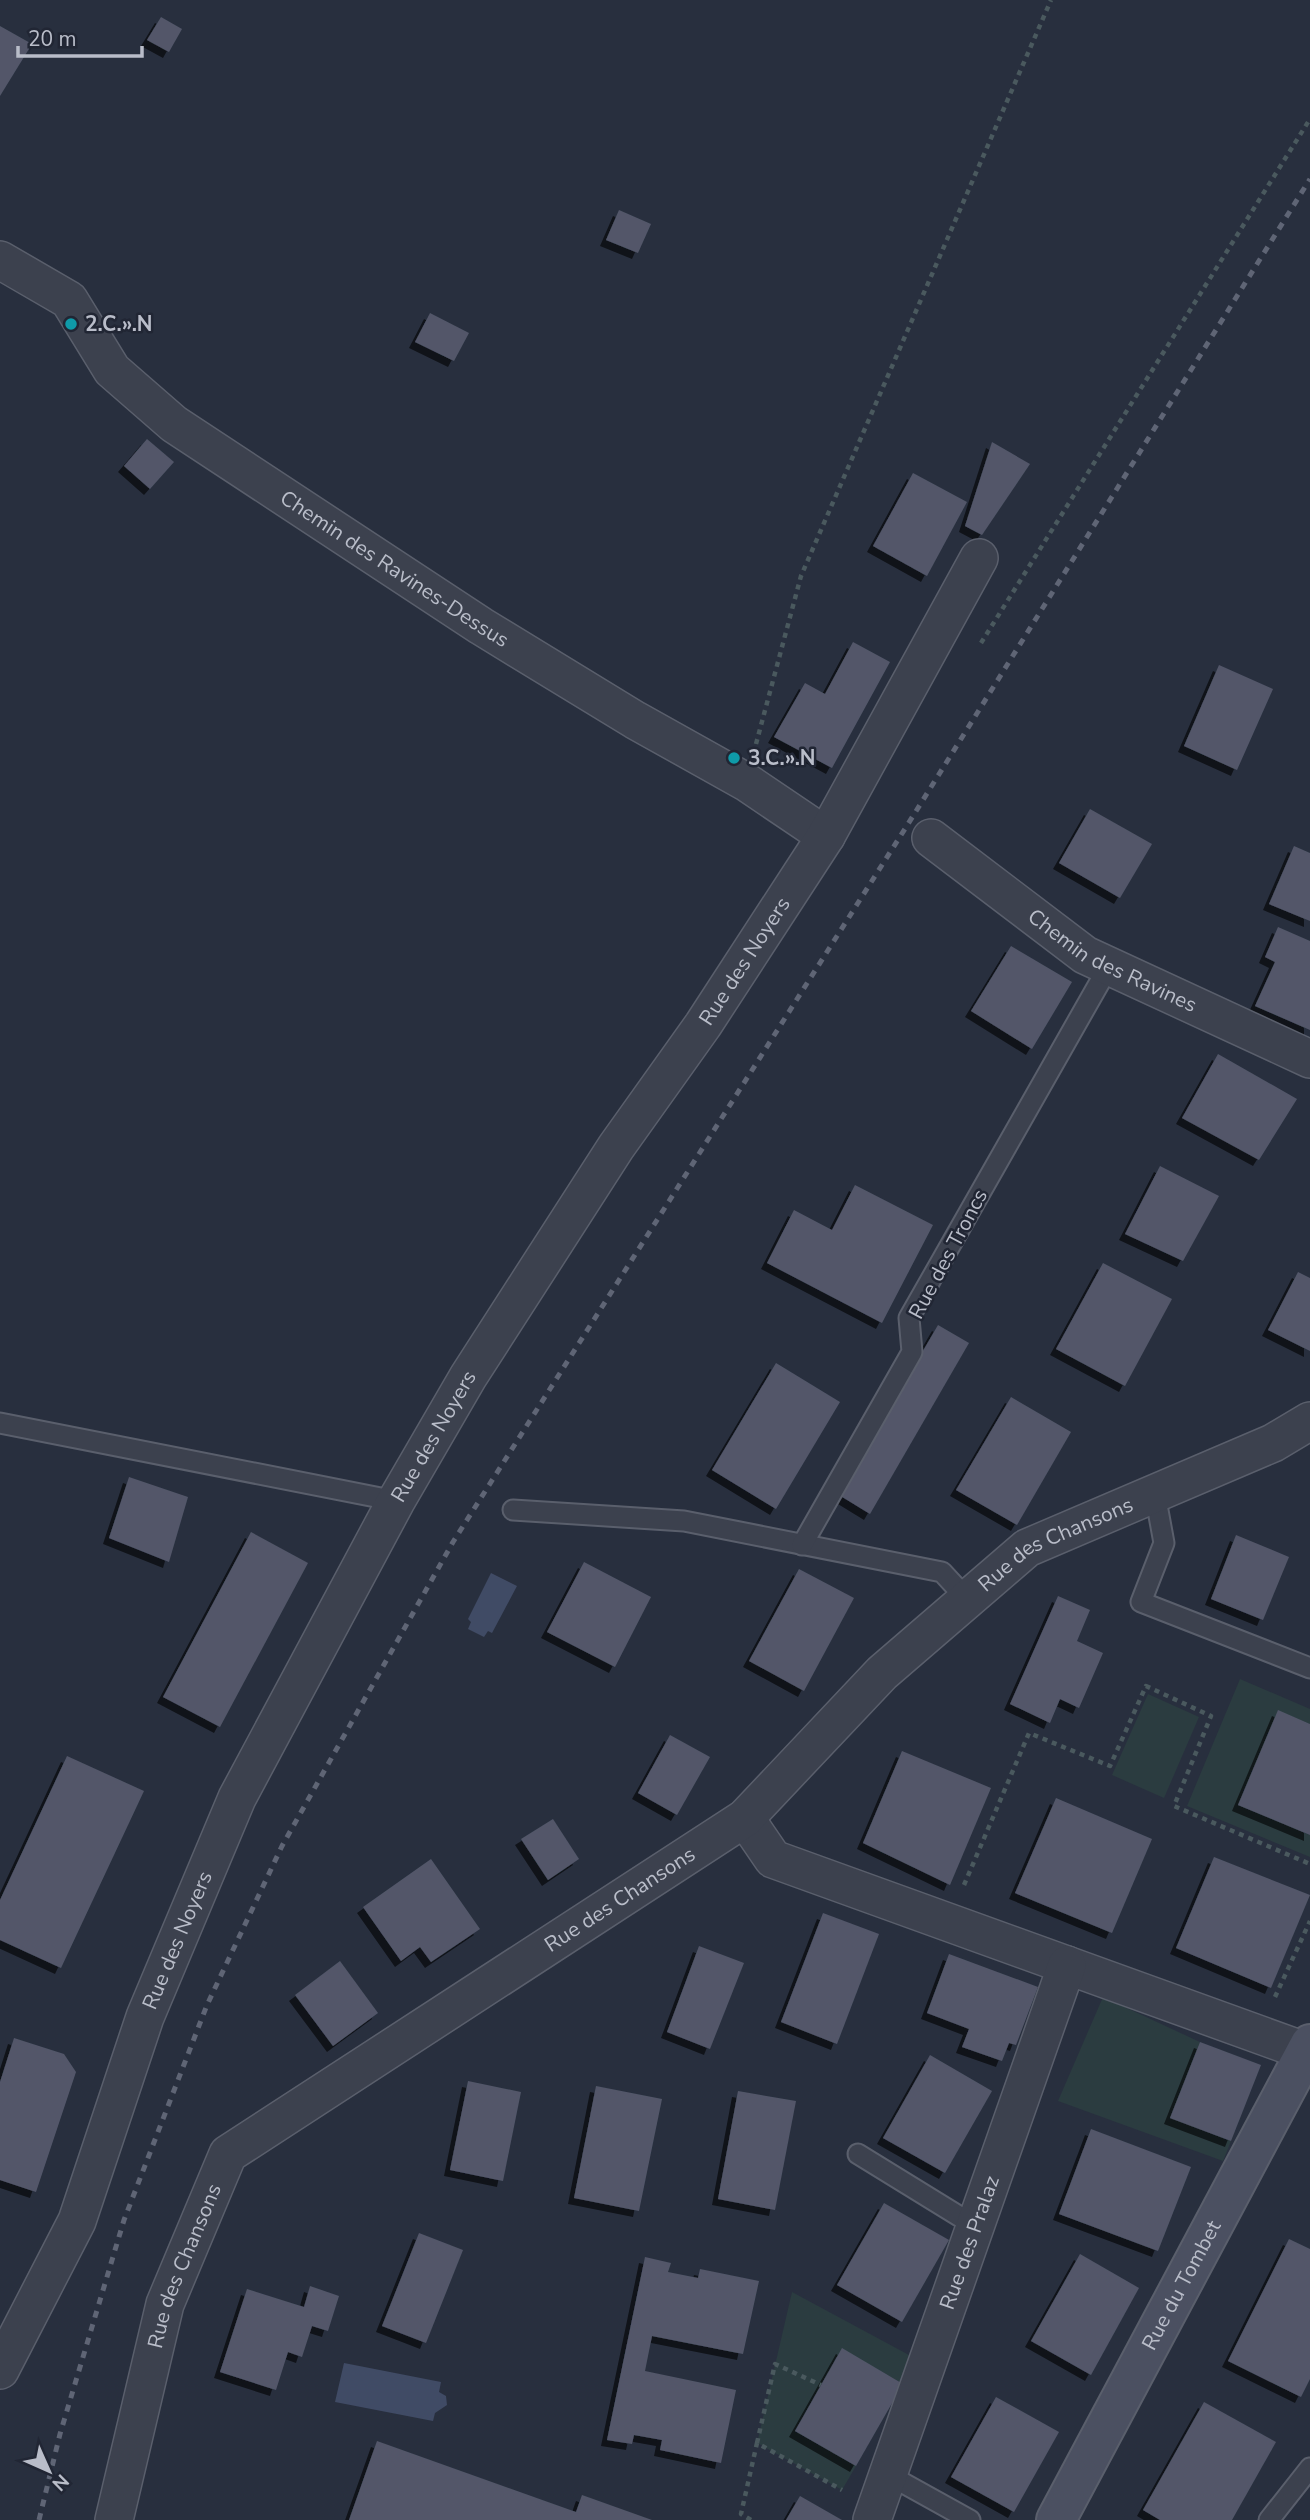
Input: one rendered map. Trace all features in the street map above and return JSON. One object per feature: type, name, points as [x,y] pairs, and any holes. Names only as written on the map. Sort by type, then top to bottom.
[{"type":"street","name":"Chemin des Ravines-Dessus","points":[[0,260],[69,300],[112,370],[174,424],[481,626],[635,720],[746,782],[826,836]]},
{"type":"street","name":"Rue des Noyers","points":[[0,2370],[77,2221],[145,2017],[237,1798],[396,1501],[468,1377],[616,1147],[702,1025],[826,836],[979,558]]},
{"type":"street","name":"Chemin des Ravines","points":[[931,838],[1085,955],[1310,1059]]},
{"type":"street","name":"Rue des Chansons","points":[[114,2520],[165,2304],[228,2154],[745,1818],[883,1673],[1027,1548],[1273,1443],[1310,1421]]},
{"type":"street","points":[[745,1818],[773,1858],[1309,2050]]},
{"type":"street","name":"Rue des Pralaz","points":[[874,2514],[1067,1965]]},
{"type":"street","name":"Rue du Tombet","points":[[1066,2517],[1309,2050]]},
{"type":"lane","name":"Rue des Troncs","points":[[802,1545],[912,1352],[909,1318],[1109,966]]},
{"type":"lane","points":[[0,1423],[396,1501]]},
{"type":"lane","points":[[1155,1494],[1164,1543],[1140,1602],[1310,1668]]},
{"type":"lane","points":[[513,1510],[684,1521],[942,1572],[967,1598]]},
{"type":"lane","points":[[858,2154],[975,2226]]},
{"type":"lane","points":[[1269,2520],[1310,2468]]},
{"type":"lane","points":[[887,2474],[970,2520]]},
{"type":"path","points":[[746,782],[801,576],[1051,0]]},
{"type":"path","points":[[978,647],[1310,118]]},
{"type":"path","points":[[961,1892],[1030,1733],[1110,1766],[1146,1686],[1211,1716],[1174,1806],[1310,1864]]},
{"type":"path","points":[[1269,2002],[1283,1984],[1310,1922]]},
{"type":"path","points":[[751,2520],[741,2514],[775,2364],[821,2385]]},
{"type":"path","points":[[757,2443],[874,2514]]},
{"type":"shaded area","points":[[1240,1679],[1310,1709],[1310,1724],[1278,1711],[1239,1805],[1310,1835],[1310,1857],[1187,1806]]},
{"type":"shaded area","points":[[1148,1694],[1199,1717],[1164,1798],[1112,1775]]},
{"type":"shaded area","points":[[1103,1997],[1200,2042],[1171,2118],[1231,2141],[1223,2161],[1058,2101]]},
{"type":"shaded area","points":[[792,2292],[909,2355],[903,2384],[842,2349],[795,2430],[856,2466],[842,2490],[757,2443]]},
{"type":"water","points":[[491,1573],[517,1586],[492,1633],[488,1631],[484,1637],[468,1629],[471,1622],[468,1619]]},
{"type":"water","points":[[344,2363],[441,2382],[439,2392],[446,2396],[447,2405],[435,2413],[433,2421],[335,2402]]},
{"type":"building","points":[[161,17],[182,29],[169,52],[147,40]]},
{"type":"building","points":[[0,26],[32,44],[0,96]]},
{"type":"building","points":[[619,210],[651,224],[638,253],[606,240]]},
{"type":"building","points":[[430,313],[469,333],[454,361],[415,342]]},
{"type":"building","points":[[147,439],[174,462],[150,489],[124,466]]},
{"type":"building","points":[[992,442],[1030,464],[982,535],[965,526]]},
{"type":"building","points":[[913,473],[967,502],[927,576],[873,546]]},
{"type":"building","points":[[853,642],[890,662],[832,768],[774,737],[805,683],[825,694]]},
{"type":"building","points":[[1219,665],[1273,689],[1237,770],[1184,746]]},
{"type":"building","points":[[1090,809],[1152,844],[1120,898],[1059,863]]},
{"type":"building","points":[[1294,846],[1310,853],[1310,921],[1269,904]]},
{"type":"building","points":[[1278,927],[1310,941],[1310,1030],[1255,1006],[1275,962],[1265,957]]},
{"type":"building","points":[[1011,946],[1072,982],[1032,1049],[971,1011]]},
{"type":"building","points":[[1218,1054],[1297,1099],[1259,1160],[1182,1118]]},
{"type":"building","points":[[1160,1166],[1219,1196],[1183,1261],[1125,1234]]},
{"type":"building","points":[[855,1185],[933,1225],[882,1323],[767,1263],[794,1210],[832,1230]]},
{"type":"building","points":[[1103,1263],[1172,1299],[1125,1386],[1056,1349]]},
{"type":"building","points":[[1298,1272],[1310,1278],[1310,1351],[1268,1330]]},
{"type":"building","points":[[938,1325],[969,1343],[870,1514],[839,1495]]},
{"type":"building","points":[[776,1363],[840,1402],[776,1509],[712,1470]]},
{"type":"building","points":[[1011,1397],[1071,1432],[1017,1525],[956,1490]]},
{"type":"building","points":[[129,1477],[188,1497],[169,1562],[109,1538]]},
{"type":"building","points":[[251,1532],[308,1563],[220,1727],[163,1697]]},
{"type":"building","points":[[1236,1535],[1289,1557],[1263,1620],[1211,1599]]},
{"type":"building","points":[[584,1562],[651,1597],[615,1667],[547,1632]]},
{"type":"building","points":[[799,1569],[854,1598],[804,1691],[749,1661]]},
{"type":"building","points":[[1058,1596],[1090,1610],[1077,1641],[1103,1653],[1079,1708],[1060,1699],[1050,1723],[1010,1704]]},
{"type":"building","points":[[1278,1710],[1310,1724],[1310,1835],[1238,1805]]},
{"type":"building","points":[[670,1735],[710,1757],[677,1815],[638,1793]]},
{"type":"building","points":[[902,1751],[991,1788],[950,1885],[863,1843]]},
{"type":"building","points":[[67,1756],[144,1791],[61,1968],[0,1940],[0,1900]]},
{"type":"building","points":[[1056,1798],[1152,1839],[1112,1933],[1015,1893]]},
{"type":"building","points":[[553,1819],[579,1859],[548,1880],[521,1839]]},
{"type":"building","points":[[1214,1857],[1310,1895],[1271,1988],[1176,1948]]},
{"type":"building","points":[[431,1859],[480,1929],[431,1962],[420,1947],[401,1961],[363,1907]]},
{"type":"building","points":[[823,1913],[879,1934],[837,2044],[781,2022]]},
{"type":"building","points":[[699,1946],[744,1963],[710,2049],[667,2032]]},
{"type":"building","points":[[949,1954],[1038,1987],[1016,2045],[1009,2043],[1002,2061],[962,2047],[969,2029],[927,2013]]},
{"type":"building","points":[[340,1961],[378,2013],[333,2046],[295,1995]]},
{"type":"building","points":[[14,2038],[64,2054],[76,2072],[36,2192],[0,2180],[0,2082]]},
{"type":"building","points":[[1200,2042],[1261,2065],[1231,2141],[1170,2118]]},
{"type":"building","points":[[930,2055],[992,2091],[945,2173],[883,2138]]},
{"type":"building","points":[[468,2081],[521,2092],[503,2181],[450,2170]]},
{"type":"building","points":[[596,2086],[662,2099],[639,2211],[574,2198]]},
{"type":"building","points":[[738,2091],[796,2101],[775,2210],[718,2199]]},
{"type":"building","points":[[1091,2129],[1191,2167],[1158,2251],[1059,2214]]},
{"type":"building","points":[[884,2203],[949,2240],[902,2322],[837,2285]]},
{"type":"building","points":[[419,2233],[463,2250],[426,2343],[382,2326]]},
{"type":"building","points":[[1289,2239],[1310,2249],[1310,2379],[1301,2397],[1228,2361]]},
{"type":"building","points":[[1080,2254],[1139,2288],[1091,2375],[1031,2341]]},
{"type":"building","points":[[645,2257],[671,2263],[668,2272],[698,2278],[700,2269],[759,2281],[743,2354],[652,2336],[645,2371],[736,2390],[721,2463],[660,2450],[662,2440],[634,2435],[632,2444],[607,2440]]},
{"type":"building","points":[[310,2286],[339,2296],[328,2331],[312,2326],[302,2357],[288,2352],[276,2390],[220,2372],[247,2289],[304,2307]]},
{"type":"building","points":[[842,2348],[903,2384],[856,2466],[795,2431]]},
{"type":"building","points":[[996,2397],[1059,2432],[1014,2512],[951,2477]]},
{"type":"building","points":[[1204,2402],[1276,2442],[1232,2520],[1160,2520],[1143,2510]]},
{"type":"building","points":[[377,2441],[576,2512],[582,2495],[652,2520],[349,2520]]},
{"type":"building","points":[[800,2496],[842,2520],[786,2520]]},
{"type":"railway","points":[[39,2520],[60,2434],[124,2220],[207,2005],[282,1846],[453,1542],[908,824],[1310,179]]},
{"type":"place","name":"2.C.».N","points":[[71,324]]},
{"type":"place","name":"3.C.».N","points":[[734,758]]}]
